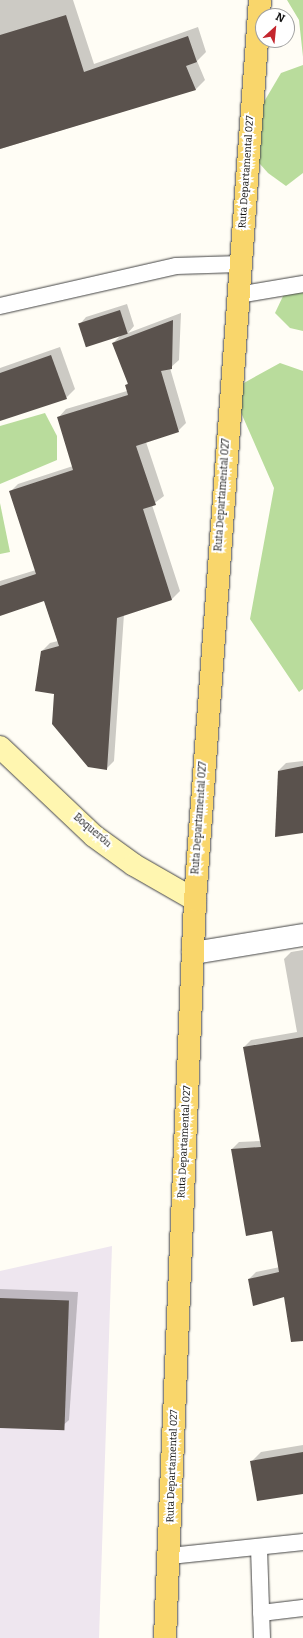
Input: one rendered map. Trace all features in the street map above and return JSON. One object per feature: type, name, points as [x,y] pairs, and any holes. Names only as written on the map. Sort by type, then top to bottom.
[{"type":"main road","name":"Ruta Departamental 027","points":[[165,1638],[170,1556],[178,1299],[194,953],[194,900],[260,0]]},
{"type":"street","name":"Boquerón","points":[[0,747],[94,836],[134,865],[194,900]]},
{"type":"street","points":[[194,953],[303,935]]},
{"type":"lane","points":[[0,306],[176,266],[240,264]]},
{"type":"lane","points":[[238,295],[303,284]]},
{"type":"lane","points":[[170,1556],[259,1548],[303,1542]]},
{"type":"lane","points":[[259,1548],[262,1638]]},
{"type":"lane","points":[[261,1613],[303,1608]]},
{"type":"shaded area","points":[[112,1246],[99,1638],[0,1638],[0,1271]]},
{"type":"green space","points":[[287,0],[303,0],[303,57],[299,20],[295,13],[295,8],[292,8]]},
{"type":"green space","points":[[303,65],[303,173],[286,186],[268,173],[253,156],[258,112],[281,73]]},
{"type":"green space","points":[[303,291],[303,331],[290,328],[275,313],[284,294]]},
{"type":"green space","points":[[280,363],[303,371],[303,689],[299,692],[250,619],[274,488],[239,408],[242,384]]},
{"type":"green space","points":[[45,413],[57,436],[57,460],[0,484],[0,426]]},
{"type":"green space","points":[[0,503],[10,552],[0,554]]},
{"type":"building","points":[[66,15],[84,72],[188,36],[197,62],[186,66],[196,90],[0,149],[0,35]]},
{"type":"building","points":[[120,310],[128,334],[86,347],[78,324]]},
{"type":"building","points":[[173,320],[172,369],[161,371],[179,432],[136,446],[156,505],[143,509],[172,600],[117,618],[107,770],[88,767],[52,724],[54,694],[35,691],[41,651],[59,646],[44,601],[0,616],[0,586],[36,574],[9,491],[73,470],[57,417],[128,395],[125,385],[128,384],[112,343]]},
{"type":"building","points":[[51,355],[67,399],[0,421],[0,373]]},
{"type":"building","points":[[303,766],[303,833],[275,837],[278,771]]},
{"type":"building","points":[[303,1037],[303,1341],[291,1342],[284,1297],[253,1306],[248,1279],[279,1272],[272,1231],[246,1236],[231,1149],[261,1147],[243,1047]]},
{"type":"building","points":[[0,1298],[69,1300],[64,1430],[0,1428]]},
{"type":"building","points":[[303,1452],[303,1494],[257,1501],[250,1461]]}]
